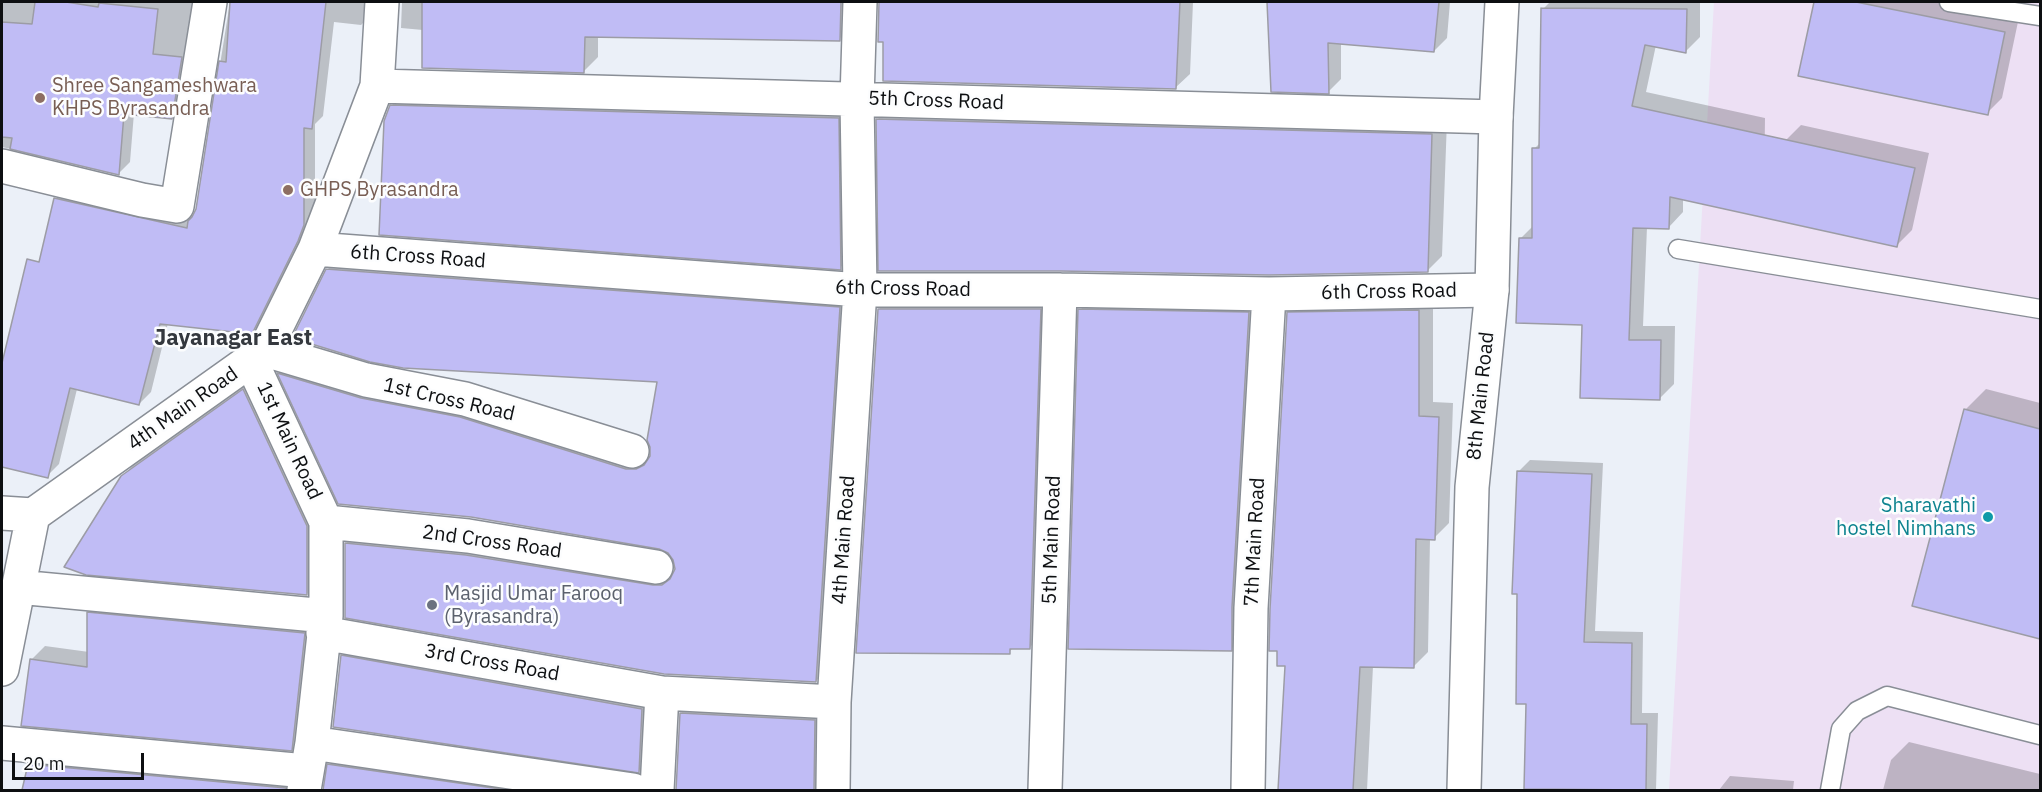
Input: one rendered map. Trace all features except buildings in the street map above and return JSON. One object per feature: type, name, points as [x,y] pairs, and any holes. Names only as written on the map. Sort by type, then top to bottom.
[{"type":"street","points":[[2,166],[142,200],[177,206],[210,2]]},
{"type":"street","name":"4th Main Road","points":[[17,514],[258,355],[315,249],[377,86],[382,2]]},
{"type":"street","name":"4th Main Road","points":[[833,790],[834,702],[860,290],[857,99],[860,2]]},
{"type":"street","name":"8th Main Road","points":[[1464,790],[1472,487],[1492,290],[1496,117],[1502,2]]},
{"type":"street","name":"5th Cross Road","points":[[377,86],[1496,117]]},
{"type":"street","name":"6th Cross Road","points":[[315,249],[860,290],[1059,290],[1269,294],[1492,290]]},
{"type":"street","name":"5th Main Road","points":[[1045,790],[1059,290]]},
{"type":"street","name":"7th Main Road","points":[[1248,790],[1251,608],[1269,294]]},
{"type":"street","name":"1st Cross Road","points":[[258,355],[366,381],[465,399],[632,451]]},
{"type":"street","name":"1st Main Road","points":[[258,355],[326,522]]},
{"type":"street","points":[[2,669],[18,586],[17,514]]},
{"type":"street","points":[[307,768],[324,625],[326,522]]},
{"type":"street","name":"2nd Cross Road","points":[[326,522],[468,536],[656,567]]},
{"type":"street","name":"3rd Cross Road","points":[[18,586],[324,625],[662,693],[834,702]]},
{"type":"street","points":[[657,790],[662,693]]},
{"type":"street","points":[[2,743],[307,768],[633,790]]},
{"type":"lane","points":[[1949,2],[2040,16]]},
{"type":"lane","points":[[1678,249],[2040,309]]},
{"type":"lane","points":[[1830,790],[1841,729],[1857,711],[1887,696],[2040,735]]},
{"type":"shaded area","points":[[1714,2],[2040,2],[2040,790],[1669,790]]},
{"type":"place","name":"Shree Sangameshwara KHPS Byrasandra","points":[[40,98]]},
{"type":"place","name":"GHPS Byrasandra","points":[[288,190]]},
{"type":"place","name":"Sharavathi hostel Nimhans","points":[[1988,517]]},
{"type":"place","name":"Masjid Umar Farooq (Byrasandra)","points":[[432,605]]},
{"type":"district","name":"Jayanagar East","points":[[233,339]]}]
